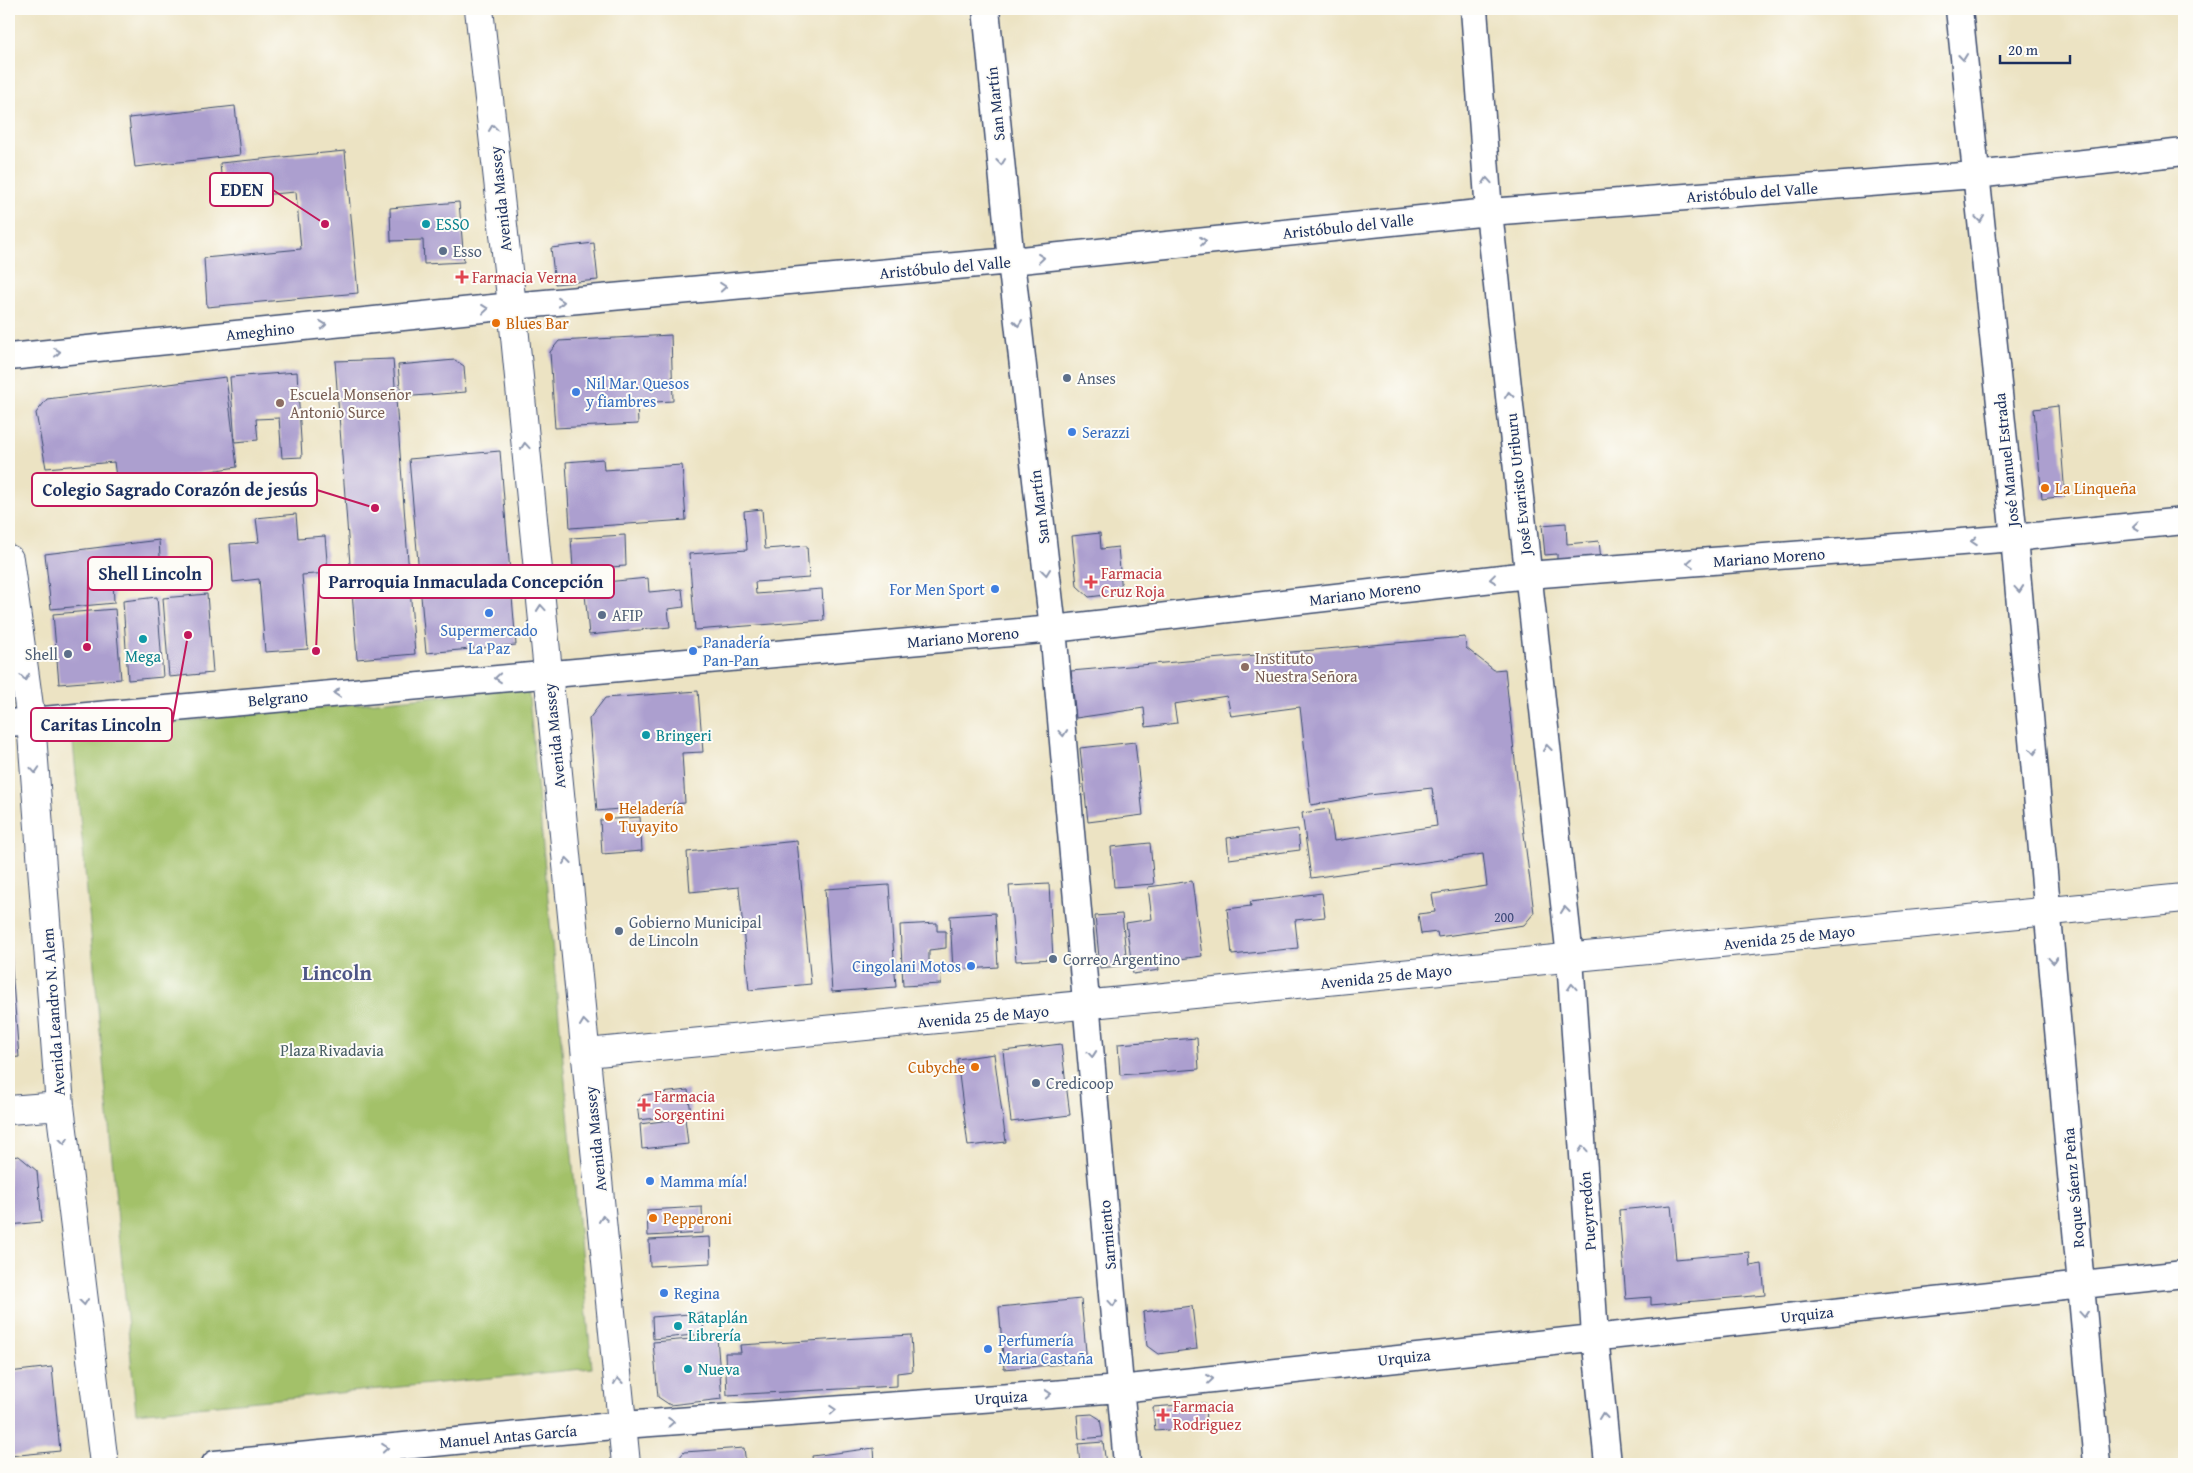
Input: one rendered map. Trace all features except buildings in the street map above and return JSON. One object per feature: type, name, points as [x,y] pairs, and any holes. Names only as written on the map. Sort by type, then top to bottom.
[{"type":"main road","name":"Avenida Massey","points":[[479,9],[512,306],[626,1464]]},
{"type":"main road","name":"Avenida Leandro N. Alem","points":[[9,559],[20,722],[60,1106],[104,1464]]},
{"type":"main road","name":"Avenida 25 de Mayo","points":[[587,1053],[1088,1006],[2184,898]]},
{"type":"main road","points":[[9,1110],[60,1106]]},
{"type":"street","name":"San Martín","points":[[986,9],[1011,261],[1053,630],[1088,1006]]},
{"type":"street","name":"José Evaristo Uriburu","points":[[1474,9],[1489,212],[1570,958]]},
{"type":"street","name":"José Manuel Estrada","points":[[1959,9],[2014,538],[2049,911]]},
{"type":"street","name":"Aristóbulo del Valle","points":[[512,306],[1011,261],[1489,212],[1975,175],[2184,152]]},
{"type":"street","name":"Ameghino","points":[[9,357],[512,306]]},
{"type":"street","name":"Mariano Moreno","points":[[547,674],[1053,630],[1528,575],[2014,538],[2184,521]]},
{"type":"street","name":"Belgrano","points":[[20,722],[547,674]]},
{"type":"street","name":"Roque Sáenz Peña","points":[[2049,911],[2097,1464]]},
{"type":"street","name":"Pueyrredón","points":[[1570,958],[1595,1336],[1608,1464]]},
{"type":"street","name":"Sarmiento","points":[[1088,1006],[1127,1464]]},
{"type":"street","name":"Urquiza","points":[[623,1425],[1120,1389],[1595,1336],[2184,1274]]},
{"type":"street","name":"Manuel Antas García","points":[[215,1464],[623,1425]]},
{"type":"green space","name":"Plaza Rivadavia","points":[[528,687],[592,1368],[136,1413],[72,732]]},
{"type":"place","name":"EDEN","points":[[325,224]]},
{"type":"place","name":"ESSO","points":[[426,224]]},
{"type":"place","name":"Esso","points":[[443,251]]},
{"type":"place","name":"Farmacia Verna","points":[[462,277]]},
{"type":"place","name":"Blues Bar","points":[[496,323]]},
{"type":"place","name":"Anses","points":[[1067,378]]},
{"type":"place","name":"Nil Mar. Quesos y fiambres","points":[[576,392]]},
{"type":"place","name":"Escuela Monseñor Antonio Surce","points":[[280,403]]},
{"type":"place","name":"Serazzi","points":[[1072,432]]},
{"type":"place","name":"La Linqueña","points":[[2045,488]]},
{"type":"place","name":"Colegio Sagrado Corazón de jesús","points":[[375,508]]},
{"type":"place","name":"Farmacia Cruz Roja","points":[[1091,582]]},
{"type":"place","name":"For Men Sport","points":[[995,589]]},
{"type":"place","name":"Supermercado La Paz","points":[[489,613]]},
{"type":"place","name":"AFIP","points":[[602,615]]},
{"type":"place","name":"Caritas Lincoln","points":[[188,635]]},
{"type":"place","name":"Mega","points":[[143,639]]},
{"type":"place","name":"Shell Lincoln","points":[[87,647]]},
{"type":"place","name":"Parroquia Inmaculada Concepción","points":[[316,651]]},
{"type":"place","name":"Panadería Pan-Pan","points":[[693,651]]},
{"type":"place","name":"Shell","points":[[68,654]]},
{"type":"place","name":"Instituto Nuestra Señora","points":[[1245,667]]},
{"type":"place","name":"Bringeri","points":[[646,735]]},
{"type":"place","name":"Heladería Tuyayito","points":[[609,817]]},
{"type":"place","name":"Gobierno Municipal de Lincoln","points":[[619,931]]},
{"type":"place","name":"Correo Argentino","points":[[1053,959]]},
{"type":"place","name":"Cingolani Motos","points":[[971,966]]},
{"type":"place","name":"Cubyche","points":[[975,1067]]},
{"type":"place","name":"Credicoop","points":[[1036,1083]]},
{"type":"place","name":"Farmacia Sorgentini","points":[[644,1105]]},
{"type":"place","name":"Mamma mía!","points":[[650,1181]]},
{"type":"place","name":"Pepperoni","points":[[653,1218]]},
{"type":"place","name":"Regina","points":[[664,1293]]},
{"type":"place","name":"Rataplán Librería","points":[[678,1326]]},
{"type":"place","name":"Perfumería Maria Castaña","points":[[988,1349]]},
{"type":"place","name":"Nueva","points":[[688,1369]]},
{"type":"place","name":"Farmacia Rodriguez","points":[[1163,1415]]},
{"type":"district","name":"Lincoln","points":[[337,972]]}]
